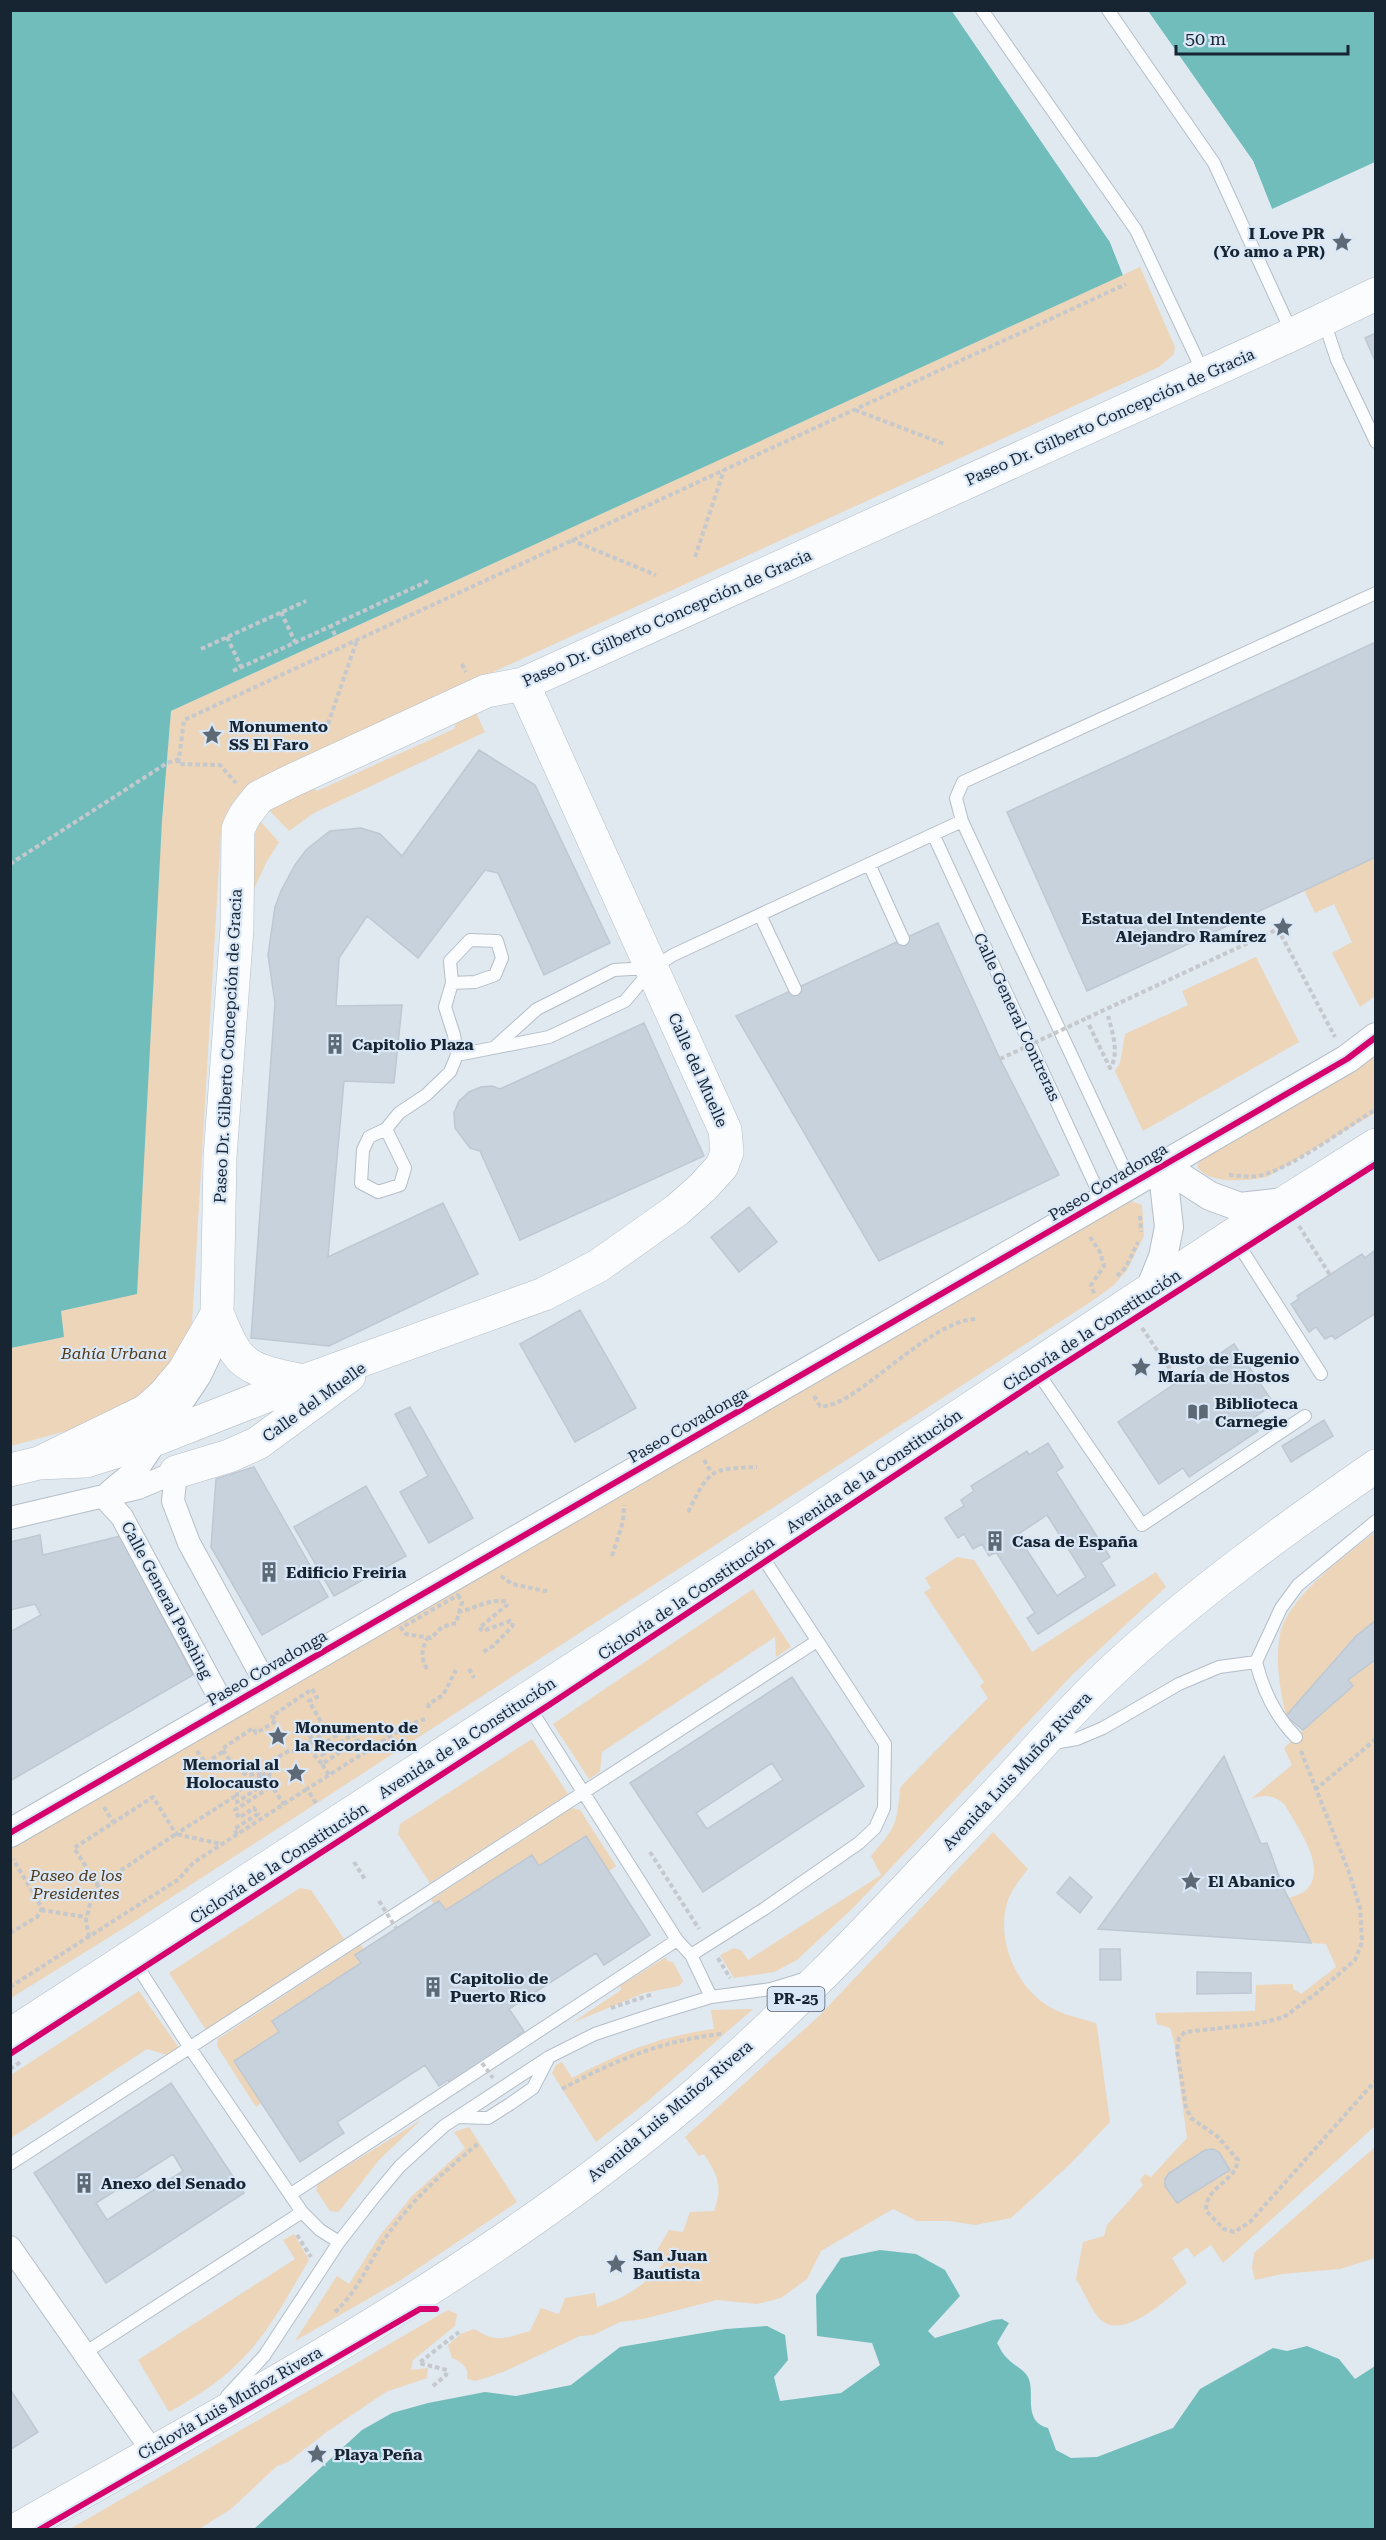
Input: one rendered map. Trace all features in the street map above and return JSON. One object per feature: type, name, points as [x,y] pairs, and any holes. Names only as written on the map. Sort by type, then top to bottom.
[{"type":"main road","name":"Paseo Dr. Gilberto Concepción de Gracia","points":[[25,1467],[146,1411],[164,1395],[184,1371],[217,1314],[220,1157],[237,928],[238,829],[245,815],[259,797],[486,691],[523,684],[1324,320],[1376,294]]},
{"type":"main road","name":"Calle del Muelle","points":[[25,1467],[87,1461],[159,1438],[304,1381],[544,1294],[598,1266],[677,1210],[722,1166],[727,1152],[725,1130],[523,684]]},
{"type":"main road","name":"Avenida de la Constitución","points":[[10,2035],[132,1958],[1233,1235],[1291,1214],[1376,1145]]},
{"type":"main road","points":[[217,1314],[236,1353],[243,1360],[256,1369],[304,1381]]},
{"type":"main road","name":"Calle del Muelle","points":[[176,1472],[229,1456],[258,1443],[382,1353]]},
{"type":"main road","name":"Avenida Luis Muñoz Rivera","points":[[16,2529],[367,2329],[542,2216],[692,2097],[758,2038],[1111,1672],[1188,1604],[1376,1466]]},
{"type":"street","name":"Paseo Covadonga","points":[[12,1846],[225,1708],[1347,1059],[1376,1037]]},
{"type":"street","points":[[1162,1165],[1210,1197],[1240,1207],[1291,1214]]},
{"type":"street","points":[[1150,1289],[1163,1257],[1169,1227],[1162,1165]]},
{"type":"street","points":[[103,1496],[138,1467],[200,1376],[212,1354],[218,1335],[217,1314]]},
{"type":"street","points":[[10,1518],[138,1488],[176,1472],[173,1501],[189,1543],[266,1684]]},
{"type":"street","name":"Calle General Pershing","points":[[103,1496],[128,1526],[225,1708]]},
{"type":"street","points":[[10,2247],[153,2452]]},
{"type":"lane","points":[[982,10],[1136,230],[1204,374]]},
{"type":"lane","points":[[1108,10],[1214,163],[1293,334]]},
{"type":"lane","points":[[1324,320],[1337,360],[1376,442]]},
{"type":"lane","name":"Calle General Contreras","points":[[1131,1183],[962,821],[956,798],[963,782],[1376,593]]},
{"type":"lane","points":[[457,1055],[549,1037],[625,1001],[652,968],[674,955],[962,821]]},
{"type":"lane","name":"Calle General Contreras","points":[[933,834],[1102,1201]]},
{"type":"lane","points":[[868,864],[903,939]]},
{"type":"lane","points":[[760,915],[795,989]]},
{"type":"lane","points":[[386,1129],[405,1168],[400,1185],[378,1192],[361,1183],[363,1150],[369,1137],[386,1129],[399,1113],[426,1095],[450,1072],[457,1055],[454,1035],[445,1007],[452,984],[450,961],[470,940],[497,941],[502,958],[495,975],[475,982],[452,984]]},
{"type":"lane","points":[[496,1046],[537,1009],[614,970],[652,968]]},
{"type":"lane","points":[[1233,1235],[1321,1374]]},
{"type":"lane","points":[[1034,1366],[1142,1525],[1305,1416]]},
{"type":"lane","points":[[1296,1737],[1282,1724],[1262,1685],[1256,1662],[1281,1608],[1298,1585],[1376,1521]]},
{"type":"lane","points":[[691,1955],[764,1909],[859,1843],[875,1828],[884,1808],[885,1744],[758,1548]]},
{"type":"lane","points":[[10,2164],[817,1641]]},
{"type":"lane","points":[[1041,1745],[1077,1739],[1103,1728],[1179,1684],[1219,1667],[1256,1662]]},
{"type":"lane","points":[[525,1700],[677,1940],[691,1955],[711,1998]]},
{"type":"lane","points":[[291,2194],[677,1940]]},
{"type":"lane","points":[[132,1958],[190,2048],[302,2212],[320,2230],[339,2242]]},
{"type":"lane","points":[[202,2423],[264,2356],[339,2242],[400,2166],[444,2126],[549,2057],[596,2034],[652,2014],[711,1998],[771,1989],[823,1973]]},
{"type":"lane","points":[[83,2354],[302,2212]]},
{"type":"path","points":[[228,774],[220,765],[178,764],[184,720],[1126,284]]},
{"type":"path","points":[[854,409],[944,444]]},
{"type":"path","points":[[695,557],[724,470]]},
{"type":"path","points":[[571,540],[656,575]]},
{"type":"path","points":[[233,671],[428,581]]},
{"type":"path","points":[[201,649],[306,601]]},
{"type":"path","points":[[281,612],[295,642]]},
{"type":"path","points":[[331,626],[335,635]]},
{"type":"path","points":[[227,637],[241,667]]},
{"type":"path","points":[[328,724],[357,640]]},
{"type":"path","points":[[10,864],[167,763],[179,759]]},
{"type":"path","points":[[1000,1059],[1278,929],[1329,1025]]},
{"type":"path","points":[[1089,1024],[1110,1068],[1114,1063],[1113,1034],[1108,1016]]},
{"type":"path","points":[[1218,1173],[1247,1176],[1265,1174],[1287,1164],[1376,1109]]},
{"type":"path","points":[[1113,1281],[1126,1267],[1141,1236],[1140,1212]]},
{"type":"path","points":[[1291,1214],[1330,1275]]},
{"type":"path","points":[[1093,1233],[1089,1238],[1100,1252],[1104,1266],[1091,1285],[1094,1294]]},
{"type":"path","points":[[1086,1298],[1100,1290]]},
{"type":"path","points":[[814,1396],[820,1406],[828,1407],[855,1391],[924,1341],[961,1322],[977,1319]]},
{"type":"path","points":[[1142,1328],[1179,1382]]},
{"type":"path","points":[[703,1459],[711,1473]]},
{"type":"path","points":[[688,1512],[703,1483],[711,1473],[724,1468],[757,1467]]},
{"type":"path","points":[[612,1556],[623,1522],[624,1504]]},
{"type":"path","points":[[501,1575],[512,1584],[550,1592]]},
{"type":"path","points":[[458,1612],[488,1601],[507,1602],[507,1605],[479,1628],[483,1631],[510,1621],[513,1623],[512,1627],[493,1646],[483,1652]]},
{"type":"path","points":[[427,1638],[422,1660],[427,1669]]},
{"type":"path","points":[[469,1669],[474,1678]]},
{"type":"path","points":[[428,1708],[429,1704],[443,1695],[456,1670]]},
{"type":"path","points":[[89,1937],[86,1917],[94,1888],[237,1795],[237,1792],[266,1775],[272,1773],[274,1764],[283,1754],[295,1749],[305,1751],[312,1746],[308,1739],[318,1733],[321,1722],[309,1701],[317,1696],[312,1689],[272,1716],[276,1721],[256,1733],[253,1728],[222,1749],[237,1769],[244,1774],[255,1775],[262,1771],[266,1775],[284,1804]]},
{"type":"path","points":[[10,1987],[179,1879],[193,1863],[237,1834],[408,1725],[424,1719]]},
{"type":"path","points":[[311,1743],[337,1725],[346,1729],[318,1748],[322,1755],[353,1734],[358,1740],[322,1764]]},
{"type":"path","points":[[1296,1737],[1349,1872],[1360,1908],[1362,1942],[1355,1960],[1284,2017],[1257,2024],[1185,2032],[1179,2038],[1177,2050],[1186,2107],[1191,2118],[1218,2137],[1238,2160],[1237,2170],[1209,2196],[1206,2211],[1224,2229],[1234,2232],[1250,2222],[1376,2080]]},
{"type":"path","points":[[1316,1789],[1376,1739]]},
{"type":"path","points":[[309,1749],[329,1775]]},
{"type":"path","points":[[197,1751],[206,1763],[224,1751]]},
{"type":"path","points":[[237,1795],[237,1802],[264,1784],[267,1789],[235,1810],[239,1818],[254,1808],[258,1814],[234,1829],[237,1834]]},
{"type":"path","points":[[307,1789],[316,1803]]},
{"type":"path","points":[[98,1885],[74,1848],[153,1797],[177,1834],[222,1844]]},
{"type":"path","points":[[104,1806],[113,1822]]},
{"type":"path","points":[[10,1932],[37,1917],[42,1908],[12,1846]]},
{"type":"path","points":[[354,1862],[366,1881]]},
{"type":"path","points":[[379,1901],[396,1928]]},
{"type":"path","points":[[41,1910],[86,1917]]},
{"type":"path","points":[[562,2089],[628,2055],[666,2043],[725,2033]]},
{"type":"path","points":[[482,2063],[493,2078]]},
{"type":"path","points":[[331,2316],[346,2302],[382,2243],[417,2198],[479,2143]]},
{"type":"path","points":[[288,2221],[312,2258],[311,2262]]},
{"type":"path","points":[[433,2386],[446,2375],[447,2370],[419,2363],[459,2332]]},
{"type":"green space","name":"Bahía Urbana","points":[[1140,267],[1175,347],[1174,354],[1159,367],[253,782],[241,792],[228,810],[221,831],[192,1322],[184,1345],[144,1395],[81,1427],[11,1446],[11,1348],[64,1337],[60,1311],[162,821],[171,711]]},
{"type":"green space","points":[[475,711],[485,732],[314,813],[289,831],[268,809],[312,787],[317,791],[454,729],[457,721]]},
{"type":"green space","points":[[260,821],[279,842],[254,889],[252,854],[254,838]]},
{"type":"green space","points":[[1375,857],[1375,996],[1360,1007],[1332,953],[1352,942],[1334,904],[1315,913],[1304,890]]},
{"type":"green space","points":[[1256,957],[1299,1042],[1143,1131],[1115,1071],[1120,1063],[1125,1034],[1188,1005],[1182,991]]},
{"type":"green space","points":[[1375,1052],[1375,1113],[1267,1177],[1250,1180],[1219,1179],[1202,1172],[1197,1166],[1202,1158]]},
{"type":"green space","name":"Paseo de los Presidentes","points":[[1131,1201],[1142,1205],[1144,1236],[1127,1270],[1114,1285],[1092,1301],[124,1928],[11,1998],[11,1849]]},
{"type":"green space","points":[[1375,1532],[1375,1620],[1356,1636],[1286,1716],[1278,1665],[1280,1635],[1285,1620],[1294,1606],[1320,1578]]},
{"type":"green space","points":[[957,1557],[974,1560],[1032,1652],[1156,1572],[1166,1587],[1073,1674],[855,1906],[797,1960],[774,1972],[734,1978],[720,1955],[734,1948],[742,1951],[748,1960],[881,1875],[871,1856],[893,1826],[903,1784],[988,1698],[980,1686],[984,1682],[924,1592],[931,1588],[925,1578]]},
{"type":"green space","points":[[753,1589],[791,1647],[776,1657],[775,1637],[602,1752],[600,1772],[589,1779],[553,1724]]},
{"type":"green space","points":[[1375,1659],[1375,2126],[1223,2263],[1211,2245],[1194,2257],[1187,2247],[1172,2258],[1187,2283],[1146,2315],[1122,2325],[1111,2325],[1101,2320],[1076,2279],[1083,2242],[1104,2236],[1107,2225],[1143,2185],[1140,2180],[1145,2174],[1151,2177],[1187,2138],[1174,2041],[1170,2028],[1157,2024],[1155,2013],[1255,2011],[1256,1985],[1293,1984],[1293,1989],[1301,1994],[1336,1967],[1326,1944],[1311,1943],[1289,1898],[1306,1890],[1312,1881],[1313,1860],[1303,1836],[1281,1802],[1269,1796],[1251,1799],[1292,1765],[1284,1748],[1352,1686],[1348,1680]]},
{"type":"green space","points":[[532,1739],[568,1794],[430,1883],[398,1834],[400,1824]]},
{"type":"green space","points":[[571,1808],[580,1810],[616,1866],[609,1871],[585,1837],[539,1866],[531,1855],[446,1910],[440,1901],[434,1904],[431,1900]]},
{"type":"green space","points":[[993,1832],[1028,1869],[1012,1892],[1005,1914],[1006,1945],[1017,1973],[1036,1997],[1048,2006],[1065,2014],[1096,2023],[1097,2027],[1110,2122],[1070,2164],[1011,2218],[975,2225],[949,2221],[917,2221],[893,2209],[821,2251],[807,2279],[781,2298],[757,2304],[717,2300],[643,2319],[620,2322],[593,2335],[580,2336],[503,2372],[476,2381],[467,2379],[466,2368],[452,2358],[448,2345],[461,2334],[474,2329],[490,2337],[502,2338],[530,2331],[541,2308],[559,2314],[565,2298],[595,2293],[597,2307],[633,2290],[656,2272],[663,2264],[653,2257],[669,2230],[683,2232],[690,2212],[714,2211],[717,2202],[718,2181],[713,2169],[704,2154],[699,2156],[685,2137],[819,2016]]},
{"type":"green space","points":[[300,1888],[311,1890],[344,1939],[206,2030],[169,1973]]},
{"type":"green space","points":[[361,1945],[364,1950],[356,1955],[361,1963],[272,2020],[279,2032],[234,2061],[261,2103],[256,2107],[217,2046],[218,2039]]},
{"type":"green space","points":[[666,1957],[667,1961],[673,1962],[683,1981],[679,1986],[644,1993],[572,2023],[621,1990],[620,1986]]},
{"type":"green space","points":[[139,1991],[179,2048],[167,2055],[147,2049],[11,2138],[11,2075]]},
{"type":"green space","points":[[753,2009],[649,2100],[596,2142],[552,2073],[556,2065],[562,2062],[572,2078],[640,2047],[676,2036],[714,2029],[711,2010]]},
{"type":"green space","points":[[421,2120],[379,2160],[338,2212],[330,2211],[316,2190],[318,2184]]},
{"type":"green space","points":[[469,2127],[517,2202],[399,2281],[295,2341],[337,2276],[349,2284],[381,2234],[412,2196],[465,2148],[454,2132]]},
{"type":"green space","points":[[1375,2147],[1375,2258],[1340,2269],[1282,2274],[1255,2280],[1252,2268],[1254,2253]]},
{"type":"green space","points":[[294,2234],[309,2260],[271,2323],[254,2346],[218,2381],[169,2412],[138,2360],[295,2259],[283,2240]]},
{"type":"green space","points":[[448,2310],[457,2314],[455,2326],[413,2360],[411,2370],[428,2368],[427,2378],[386,2392],[328,2431],[288,2462],[277,2466],[231,2509],[199,2529],[70,2529]]},
{"type":"water","points":[[10,11],[952,11],[1110,242],[1123,275],[171,711],[162,821],[137,1294],[61,1311],[64,1337],[11,1348]]},
{"type":"water","points":[[1148,11],[1375,11],[1375,162],[1272,209],[1253,161]]},
{"type":"water","points":[[880,2250],[916,2254],[945,2270],[960,2296],[928,2331],[935,2338],[993,2320],[1002,2319],[1009,2323],[997,2343],[1006,2357],[1029,2379],[1033,2415],[1036,2421],[1048,2428],[1056,2450],[1071,2458],[1097,2457],[1173,2428],[1200,2389],[1273,2348],[1287,2351],[1307,2346],[1339,2359],[1355,2379],[1375,2366],[1375,2529],[254,2529],[362,2430],[392,2413],[428,2403],[485,2392],[516,2396],[571,2385],[620,2347],[726,2329],[767,2326],[785,2335],[788,2360],[774,2377],[780,2401],[841,2393],[880,2365],[872,2343],[817,2336],[816,2295],[841,2258]]},
{"type":"pier","points":[[956,10],[1113,240],[1126,274],[1123,275],[1110,242],[952,11]]},
{"type":"pier","points":[[1145,10],[1148,11],[1253,161],[1272,209],[1270,211],[1251,163]]},
{"type":"building","points":[[1376,333],[1376,363],[1365,338]]},
{"type":"building","points":[[1376,642],[1376,857],[1087,991],[1007,812]]},
{"type":"building","name":"Capitolio Plaza","points":[[479,750],[535,785],[610,943],[544,975],[498,873],[485,870],[418,958],[367,916],[339,958],[336,1006],[402,1005],[394,1083],[344,1081],[328,1257],[443,1203],[478,1274],[329,1346],[251,1338],[275,1003],[268,955],[275,907],[281,891],[307,849],[330,831],[361,828],[380,834],[402,856]]},
{"type":"building","points":[[938,923],[1000,1059],[1059,1175],[879,1261],[736,1016]]},
{"type":"building","points":[[644,1023],[704,1156],[520,1240],[480,1151],[470,1148],[455,1128],[454,1113],[459,1101],[469,1092],[481,1087],[492,1086],[500,1089]]},
{"type":"building","points":[[749,1207],[777,1242],[739,1272],[711,1237]]},
{"type":"building","points":[[1374,1251],[1376,1313],[1335,1339],[1332,1335],[1325,1339],[1316,1327],[1309,1332],[1291,1304],[1299,1299],[1297,1296],[1362,1254],[1365,1258]]},
{"type":"building","points":[[580,1310],[636,1408],[575,1442],[520,1344]]},
{"type":"building","name":"Biblioteca Carnegie","points":[[1234,1344],[1274,1404],[1250,1420],[1258,1431],[1189,1477],[1183,1468],[1159,1484],[1118,1422]]},
{"type":"building","points":[[410,1407],[473,1518],[429,1543],[400,1492],[428,1476],[395,1414]]},
{"type":"building","points":[[1324,1420],[1333,1436],[1291,1462],[1282,1446]]},
{"type":"building","name":"Casa de España","points":[[1048,1443],[1063,1467],[1056,1472],[1110,1557],[1101,1563],[1115,1585],[1038,1634],[1027,1618],[1035,1613],[996,1552],[989,1556],[982,1544],[973,1549],[964,1534],[958,1538],[945,1518],[964,1506],[961,1500],[974,1491],[971,1486],[1027,1451],[1029,1455]],"holes":[[[1047,1515],[1086,1577],[1057,1596],[1017,1535]]]},
{"type":"building","name":"Edificio Freiria","points":[[254,1467],[328,1597],[262,1635],[211,1547],[216,1479]]},
{"type":"building","points":[[366,1486],[406,1556],[334,1596],[294,1527]]},
{"type":"building","points":[[40,1535],[43,1555],[120,1536],[193,1675],[10,1781],[10,1632],[41,1615],[35,1604],[10,1610],[10,1542]]},
{"type":"building","points":[[1376,1620],[1376,1659],[1348,1680],[1353,1686],[1303,1730],[1286,1716],[1356,1636]]},
{"type":"building","points":[[792,1677],[864,1786],[703,1892],[630,1783]],"holes":[[[772,1763],[783,1780],[707,1829],[696,1813]]]},
{"type":"building","points":[[1224,1756],[1261,1844],[1267,1843],[1283,1887],[1311,1943],[1098,1929]]},
{"type":"building","name":"Capitolio de Puerto Rico","points":[[586,1836],[650,1935],[604,1965],[596,1953],[509,2009],[524,2031],[517,2036],[518,2039],[450,2084],[448,2080],[439,2086],[425,2065],[337,2122],[344,2133],[300,2162],[234,2061],[279,2032],[272,2021],[361,1963],[355,1955],[434,1904],[439,1901],[446,1910],[532,1855],[539,1866]]},
{"type":"building","points":[[1070,1877],[1092,1897],[1080,1913],[1057,1893]]},
{"type":"building","points":[[1100,1949],[1120,1949],[1121,1980],[1100,1980]]},
{"type":"building","points":[[1197,1972],[1251,1973],[1251,1993],[1197,1994]]},
{"type":"building","name":"Anexo del Senado","points":[[171,2083],[244,2193],[106,2283],[34,2173]],"holes":[[[173,2154],[183,2171],[107,2220],[96,2203]]]},
{"type":"building","points":[[1213,2149],[1219,2152],[1230,2170],[1177,2203],[1165,2186],[1165,2179],[1169,2173],[1205,2150]]},
{"type":"building","points":[[10,2389],[38,2432],[10,2450]]},
{"type":"cycle path","points":[[10,1833],[1347,1059],[1376,1037]]},
{"type":"cycle path","name":"Ciclovía de la Constitución","points":[[10,2054],[549,1705],[1042,1378],[1376,1164]]},
{"type":"cycle path","name":"Ciclovía Luis Muñoz Rivera","points":[[39,2530],[420,2309],[436,2309]]},
{"type":"place","name":"I Love PR (Yo amo a PR)","points":[[1342,242]]},
{"type":"place","name":"Monumento SS El Faro","points":[[212,735]]},
{"type":"place","name":"Estatua del Intendente Alejandro Ramírez","points":[[1283,927]]},
{"type":"place","name":"Capitolio Plaza","points":[[335,1044]]},
{"type":"place","name":"Busto de Eugenio María de Hostos","points":[[1141,1367]]},
{"type":"place","name":"Biblioteca Carnegie","points":[[1198,1412]]},
{"type":"place","name":"Casa de España","points":[[995,1541]]},
{"type":"place","name":"Edificio Freiria","points":[[269,1572]]},
{"type":"place","name":"Monumento de la Recordación","points":[[278,1736]]},
{"type":"place","name":"Memorial al Holocausto","points":[[296,1773]]},
{"type":"place","name":"El Abanico","points":[[1191,1881]]},
{"type":"place","name":"Capitolio de Puerto Rico","points":[[433,1987]]},
{"type":"place","name":"Anexo del Senado","points":[[84,2183]]},
{"type":"place","name":"San Juan Bautista","points":[[616,2264]]},
{"type":"place","name":"Playa Peña","points":[[317,2454]]}]
